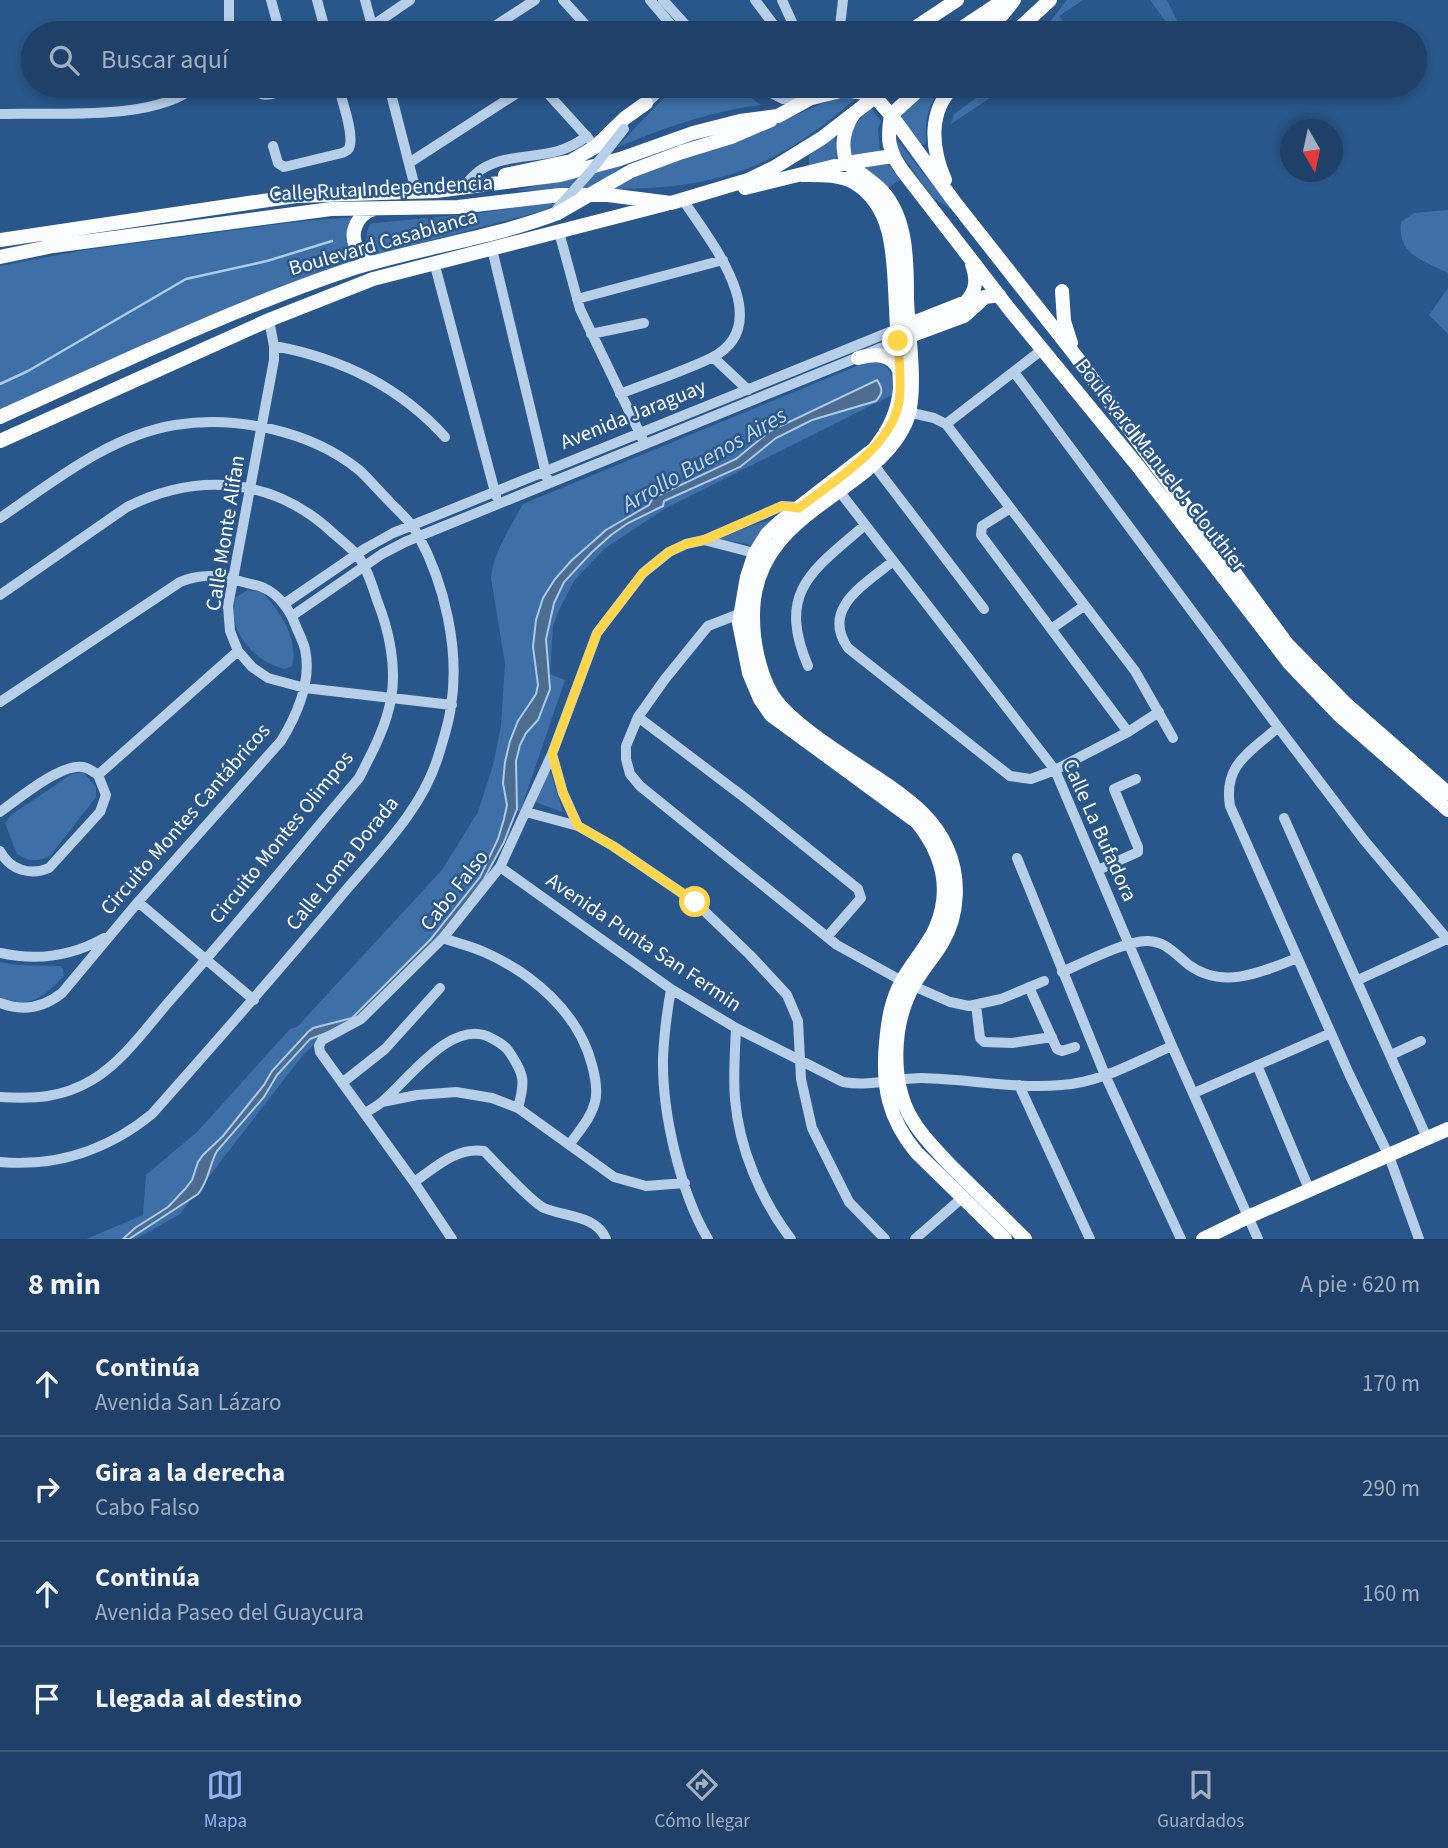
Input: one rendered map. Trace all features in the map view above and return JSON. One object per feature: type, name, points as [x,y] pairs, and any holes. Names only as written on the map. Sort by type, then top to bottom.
[{"type":"main road","points":[[925,21],[957,0]]},
{"type":"main road","points":[[972,21],[1004,0]]},
{"type":"main road","points":[[995,21],[1014,0]]},
{"type":"main road","points":[[1027,21],[1050,0]]},
{"type":"main road","points":[[481,185],[583,170],[693,133],[740,121],[778,116],[812,98]]},
{"type":"main road","points":[[723,187],[748,180],[775,167],[822,138],[873,98]]},
{"type":"main road","name":"Boulevard Manuel J. Clouthier","points":[[875,98],[891,115],[953,200],[1075,355],[1287,644],[1337,695],[1448,793]]},
{"type":"main road","points":[[723,187],[742,188],[847,163],[892,156],[889,143],[891,115],[910,98]]},
{"type":"main road","points":[[945,98],[940,104],[934,135],[937,161],[953,200]]},
{"type":"main road","points":[[481,185],[511,173],[571,161],[591,141],[648,101]]},
{"type":"main road","points":[[854,113],[844,137],[847,163],[879,188],[891,202],[904,248],[904,426],[874,465],[799,508],[775,526],[747,577],[739,614],[741,639],[749,674],[760,699],[771,715],[917,822],[931,838],[938,852],[944,892],[936,928],[907,983],[897,1060],[899,1081],[907,1112],[925,1138],[1025,1239]]},
{"type":"main road","name":"Boulevard Casablanca","points":[[0,417],[258,303],[371,263],[542,219],[631,171],[731,137],[778,116]]},
{"type":"main road","name":"Boulevard Manuel J. Clouthier","points":[[892,156],[970,259],[1145,475],[1290,664],[1339,715],[1448,810]]},
{"type":"main road","points":[[802,175],[830,175],[855,183],[878,208],[893,251],[903,333]]},
{"type":"main road","name":"Calle Ruta Independencia","points":[[0,240],[296,196],[416,191],[481,185]]},
{"type":"main road","name":"Calle Ruta Independencia","points":[[0,257],[24,251],[299,212],[378,207],[458,207],[560,195],[608,195],[677,201],[723,187]]},
{"type":"main road","points":[[891,202],[899,189],[914,187]]},
{"type":"main road","points":[[180,228],[238,210],[269,204],[325,198],[408,198],[416,191]]},
{"type":"main road","name":"Boulevard Casablanca","points":[[0,441],[269,320],[373,279],[677,201]]},
{"type":"main road","points":[[371,263],[355,245],[354,231],[361,216],[378,207]]},
{"type":"main road","points":[[970,259],[976,283],[972,302]]},
{"type":"main road","points":[[1062,291],[1064,320],[1075,355]]},
{"type":"main road","name":"Avenida Jaraguay","points":[[903,333],[957,306],[999,295]]},
{"type":"main road","name":"Avenida Jaraguay","points":[[903,333],[964,316],[972,302]]},
{"type":"main road","points":[[905,372],[924,342],[937,329],[952,321]]},
{"type":"main road","points":[[858,358],[885,356],[905,372]]},
{"type":"main road","points":[[902,411],[874,449],[761,554],[752,615],[758,654],[772,694],[790,717],[921,811],[940,832],[948,850],[956,886],[953,917],[943,942],[893,999],[887,1029],[884,1083],[892,1112],[905,1140],[1004,1239]]},
{"type":"main road","points":[[1203,1239],[1309,1189],[1448,1129]]},
{"type":"street","points":[[229,0],[229,21]]},
{"type":"street","points":[[271,0],[277,21]]},
{"type":"street","points":[[317,0],[323,21]]},
{"type":"street","points":[[365,0],[371,21]]},
{"type":"street","points":[[384,21],[410,0]]},
{"type":"street","points":[[511,21],[536,0]]},
{"type":"street","points":[[563,0],[582,21]]},
{"type":"street","points":[[650,0],[668,21]]},
{"type":"street","points":[[663,0],[682,21]]},
{"type":"street","points":[[755,0],[772,21]]},
{"type":"street","points":[[782,0],[792,21]]},
{"type":"street","points":[[841,21],[843,0]]},
{"type":"street","points":[[0,114],[139,109],[179,98]]},
{"type":"street","points":[[273,146],[278,163],[284,167],[348,150],[351,145],[341,98]]},
{"type":"street","points":[[392,98],[416,191]]},
{"type":"street","points":[[410,163],[510,98]]},
{"type":"street","points":[[462,188],[490,165],[559,152],[591,141],[552,98]]},
{"type":"street","points":[[557,211],[651,98]]},
{"type":"street","points":[[781,98],[812,98]]},
{"type":"street","points":[[620,394],[713,357],[728,346],[740,324],[740,305],[723,260],[677,201]]},
{"type":"street","points":[[559,232],[577,299],[591,334],[645,446]]},
{"type":"street","points":[[492,249],[550,484]]},
{"type":"street","points":[[577,299],[723,260]]},
{"type":"street","points":[[434,262],[499,504]]},
{"type":"street","name":"Calle Monte Alifan","points":[[238,651],[230,631],[228,606],[274,360],[269,320]]},
{"type":"street","points":[[591,334],[645,323]]},
{"type":"street","name":"Avenida Jaraguay","points":[[292,617],[392,548],[858,358],[903,333]]},
{"type":"street","name":"Avenida Jaraguay","points":[[284,604],[380,540],[412,525],[748,390],[903,333]]},
{"type":"street","points":[[274,346],[324,358],[365,374],[413,406],[445,437]]},
{"type":"street","points":[[946,424],[1043,349]]},
{"type":"street","points":[[713,357],[748,390]]},
{"type":"street","points":[[1014,372],[1364,840],[1448,939],[1358,980]]},
{"type":"street","points":[[902,411],[934,418],[946,424],[1135,671],[1173,738]]},
{"type":"street","name":"Calle Loma Dorada","points":[[0,518],[67,471],[127,438],[151,430],[198,422],[230,422],[297,436],[359,471],[412,525],[437,578],[448,616],[453,656],[452,705],[437,760],[413,810],[254,1000],[152,1114],[109,1143],[51,1162],[0,1162]]},
{"type":"street","points":[[874,465],[984,609]]},
{"type":"street","name":"Circuito Montes Olimpos","points":[[0,595],[127,507],[147,497],[170,490],[213,485],[249,488],[284,498],[315,516],[357,555],[387,624],[391,661],[391,698],[377,744],[359,778],[207,959],[114,1064],[92,1080],[67,1092],[46,1098],[0,1097]]},
{"type":"street","name":"Calle La Bufadora","points":[[836,487],[1055,770],[1172,1046],[1258,1239]]},
{"type":"street","name":"Cabo Falso","points":[[452,1239],[320,1052],[319,1046],[322,1040],[361,1019],[443,938],[500,867],[552,754],[597,633],[643,573],[669,552],[686,544],[704,540],[782,506],[799,508]]},
{"type":"street","points":[[1009,509],[982,526],[981,536],[1128,732]]},
{"type":"street","points":[[808,666],[799,645],[794,618],[801,593],[821,564],[865,525]]},
{"type":"street","points":[[704,540],[761,554]]},
{"type":"street","points":[[893,561],[851,596],[841,608],[839,624],[842,639],[848,649],[1010,776],[1031,779],[1055,770],[1128,732],[1159,712]]},
{"type":"street","name":"Circuito Montes Cantábricos","points":[[0,702],[180,582],[204,575],[234,579],[266,588],[284,604],[305,650],[304,688],[296,716],[281,741],[138,902],[62,993],[51,1002],[35,1008],[14,1009],[0,1003]]},
{"type":"street","points":[[1051,629],[1084,606]]},
{"type":"street","points":[[739,614],[708,626],[638,717],[626,746],[630,774],[640,786],[837,946],[907,983],[950,1002],[976,1005],[1001,999],[1044,981]]},
{"type":"street","points":[[98,775],[238,651],[268,678],[304,688],[452,705]]},
{"type":"street","points":[[638,717],[749,801],[858,889],[861,898],[827,937]]},
{"type":"street","points":[[1278,727],[1235,766],[1227,789],[1233,816],[1389,1156],[1419,1239]]},
{"type":"street","points":[[552,754],[563,793],[578,826]]},
{"type":"street","points":[[0,811],[61,771],[72,767],[84,767],[98,775],[106,795],[100,812],[49,868],[29,873],[15,867],[0,851]]},
{"type":"street","points":[[1098,870],[1138,852],[1114,789],[1136,779]]},
{"type":"street","points":[[526,812],[578,826],[613,846],[695,902],[787,995],[797,1021],[801,1079],[812,1128],[849,1202],[885,1239]]},
{"type":"street","points":[[1284,818],[1427,1138]]},
{"type":"street","points":[[1017,858],[1105,1075],[1181,1239]]},
{"type":"street","name":"Avenida Punta San Fermin","points":[[500,867],[671,989],[736,1028],[842,1082],[861,1086],[923,1078],[1019,1085],[1063,1085],[1105,1075],[1172,1046]]},
{"type":"street","points":[[138,902],[254,1000]]},
{"type":"street","name":"Circuito Montes Cantábricos","points":[[0,953],[19,958],[50,957],[91,946],[110,935]]},
{"type":"street","points":[[443,938],[483,951],[513,968],[545,990],[575,1023],[588,1049],[595,1076],[595,1101],[585,1124],[570,1144]]},
{"type":"street","points":[[1062,972],[1130,944],[1147,941],[1166,944],[1205,975],[1230,978],[1259,972],[1297,958]]},
{"type":"street","points":[[1030,987],[1059,1051],[1075,1047]]},
{"type":"street","points":[[342,1083],[385,1048],[440,988]]},
{"type":"street","points":[[671,989],[664,1049],[664,1088],[690,1205],[708,1239]]},
{"type":"street","points":[[976,1005],[980,1038],[984,1042],[1012,1043],[1052,1037]]},
{"type":"street","points":[[736,1028],[735,1101],[744,1143],[768,1204],[791,1239]]},
{"type":"street","points":[[1194,1094],[1331,1034]]},
{"type":"street","points":[[365,1113],[383,1102],[417,1066],[439,1048],[461,1036],[486,1035],[506,1047],[522,1071],[524,1087],[518,1108]]},
{"type":"street","points":[[1391,1055],[1421,1041]]},
{"type":"street","points":[[1256,1065],[1309,1189]]},
{"type":"street","points":[[1019,1085],[1090,1239]]},
{"type":"street","points":[[383,1102],[417,1095],[456,1092],[492,1098],[518,1108],[614,1177],[646,1186],[685,1183]]},
{"type":"street","points":[[414,1182],[454,1155],[472,1150],[484,1152],[542,1207],[591,1222],[606,1239]]},
{"type":"street","points":[[915,1239],[962,1198]]},
{"type":"shaded area","points":[[1067,0],[1083,0],[1059,16],[1063,21],[1050,21]]},
{"type":"shaded area","points":[[1150,0],[1167,0],[1177,21],[1165,21]]},
{"type":"shaded area","points":[[664,98],[751,98],[761,105],[687,121],[616,148]]},
{"type":"shaded area","points":[[834,98],[857,98],[797,143],[737,173],[676,186],[614,189],[647,170],[753,134]]},
{"type":"shaded area","points":[[915,98],[934,98],[928,113],[926,144],[918,146],[901,119]]},
{"type":"shaded area","points":[[976,98],[990,98],[951,124],[954,114]]},
{"type":"shaded area","points":[[871,108],[881,121],[878,129],[880,152],[853,158],[850,136],[856,124]]},
{"type":"shaded area","points":[[835,134],[837,161],[809,167],[809,153]]},
{"type":"shaded area","points":[[899,142],[952,210],[933,198],[898,150],[895,143]]},
{"type":"shaded area","points":[[877,161],[888,164],[900,180],[888,188],[863,166]]},
{"type":"shaded area","points":[[627,163],[589,190],[515,191]]},
{"type":"shaded area","points":[[562,201],[542,211],[375,255],[367,245],[366,237],[370,224]]},
{"type":"shaded area","points":[[1448,210],[1448,273],[1421,260],[1408,249],[1403,242],[1401,222],[1414,213]]},
{"type":"shaded area","points":[[357,217],[361,264],[0,413],[0,266],[84,250],[303,221]]},
{"type":"shaded area","points":[[1448,288],[1448,334],[1429,315]]},
{"type":"shaded area","points":[[875,361],[885,366],[891,374],[892,395],[666,508],[604,549],[574,581],[553,626],[550,674],[565,680],[520,812],[517,810],[487,875],[434,944],[355,1022],[320,1039],[303,1055],[180,1214],[136,1239],[86,1239],[143,1215],[146,1175],[197,1132],[290,1029],[297,1027],[442,870],[478,812],[493,765],[501,726],[505,664],[491,578],[499,549],[523,504],[864,363]]},
{"type":"shaded area","points":[[877,380],[881,391],[876,401],[812,420],[776,438],[740,467],[664,501],[663,506],[628,523],[611,535],[564,582],[554,603],[546,639],[550,689],[538,720],[526,733],[520,745],[516,761],[517,809],[504,842],[484,879],[438,941],[355,1022],[310,1039],[277,1075],[264,1097],[217,1151],[198,1194],[129,1239],[123,1239],[168,1207],[185,1189],[203,1155],[223,1136],[272,1071],[308,1032],[313,1028],[352,1018],[430,940],[480,877],[498,839],[504,819],[507,805],[503,783],[510,741],[518,721],[536,694],[538,685],[533,647],[536,620],[543,598],[555,579],[606,530],[649,505],[653,498],[736,459],[770,431]]},
{"type":"shaded area","points":[[776,518],[752,545],[719,539],[748,527]]},
{"type":"shaded area","points":[[248,590],[262,592],[281,617],[293,646],[292,666],[285,669],[263,660],[245,643],[239,633],[234,609],[236,597]]},
{"type":"shaded area","points":[[549,767],[563,812],[535,802]]},
{"type":"shaded area","points":[[83,772],[96,787],[96,797],[51,855],[34,860],[17,854],[5,823],[11,815],[72,774]]},
{"type":"shaded area","points":[[0,962],[60,966],[64,976],[36,999],[21,1002],[0,999]]},
{"type":"waterway","points":[[0,384],[28,371],[186,279],[267,261],[332,241]]},
{"type":"route","points":[[695,902],[613,846],[578,826],[563,793],[552,754],[569,706],[597,633],[643,573],[669,552],[686,544],[704,540],[782,506],[799,508],[874,449],[885,435],[899,403],[898,341]]},
{"type":"water label","name":"Arrollo Buenos Aires","points":[[704,459]]}]
